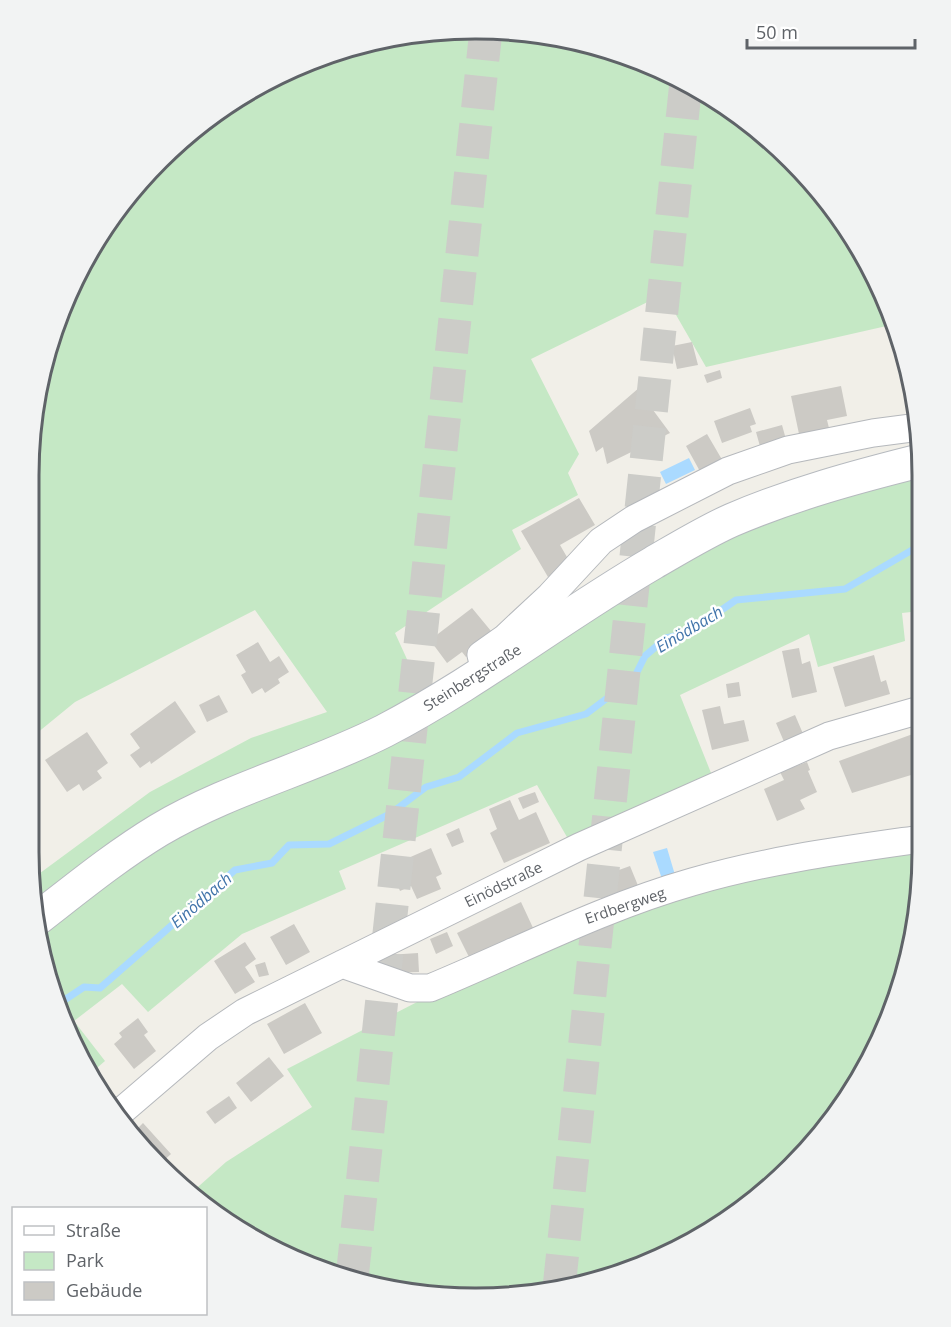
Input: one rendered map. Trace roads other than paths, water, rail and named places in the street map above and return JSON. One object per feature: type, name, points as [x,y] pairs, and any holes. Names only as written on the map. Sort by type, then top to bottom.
[{"type":"main road","name":"Steinbergstraße","points":[[44,914],[160,830],[249,787],[300,770],[385,730],[485,671],[618,583],[732,520],[820,487],[912,463]]},
{"type":"street","points":[[485,671],[481,655],[505,638],[550,596],[602,541],[634,519],[728,471],[788,450],[909,428]]},
{"type":"street","name":"Einödstraße","points":[[124,1109],[208,1037],[245,1012],[579,847],[829,736],[912,713]]},
{"type":"street","name":"Erdbergweg","points":[[342,964],[410,988],[429,988],[581,921],[691,882],[773,861],[912,840]]},
{"type":"water","points":[[689,458],[695,470],[666,484],[660,472]]},
{"type":"water","points":[[667,848],[675,875],[662,879],[653,852]]},
{"type":"waterway","name":"Einödbach","points":[[65,1000],[84,987],[100,988],[235,870],[272,863],[289,845],[329,844],[390,814],[426,787],[459,777],[517,733],[586,714],[634,678],[645,656],[666,638],[688,633],[736,600],[845,589],[912,550]]},
{"type":"tunnel","points":[[353,1270],[485,39]]},
{"type":"tunnel","points":[[560,1280],[685,92]]}]
